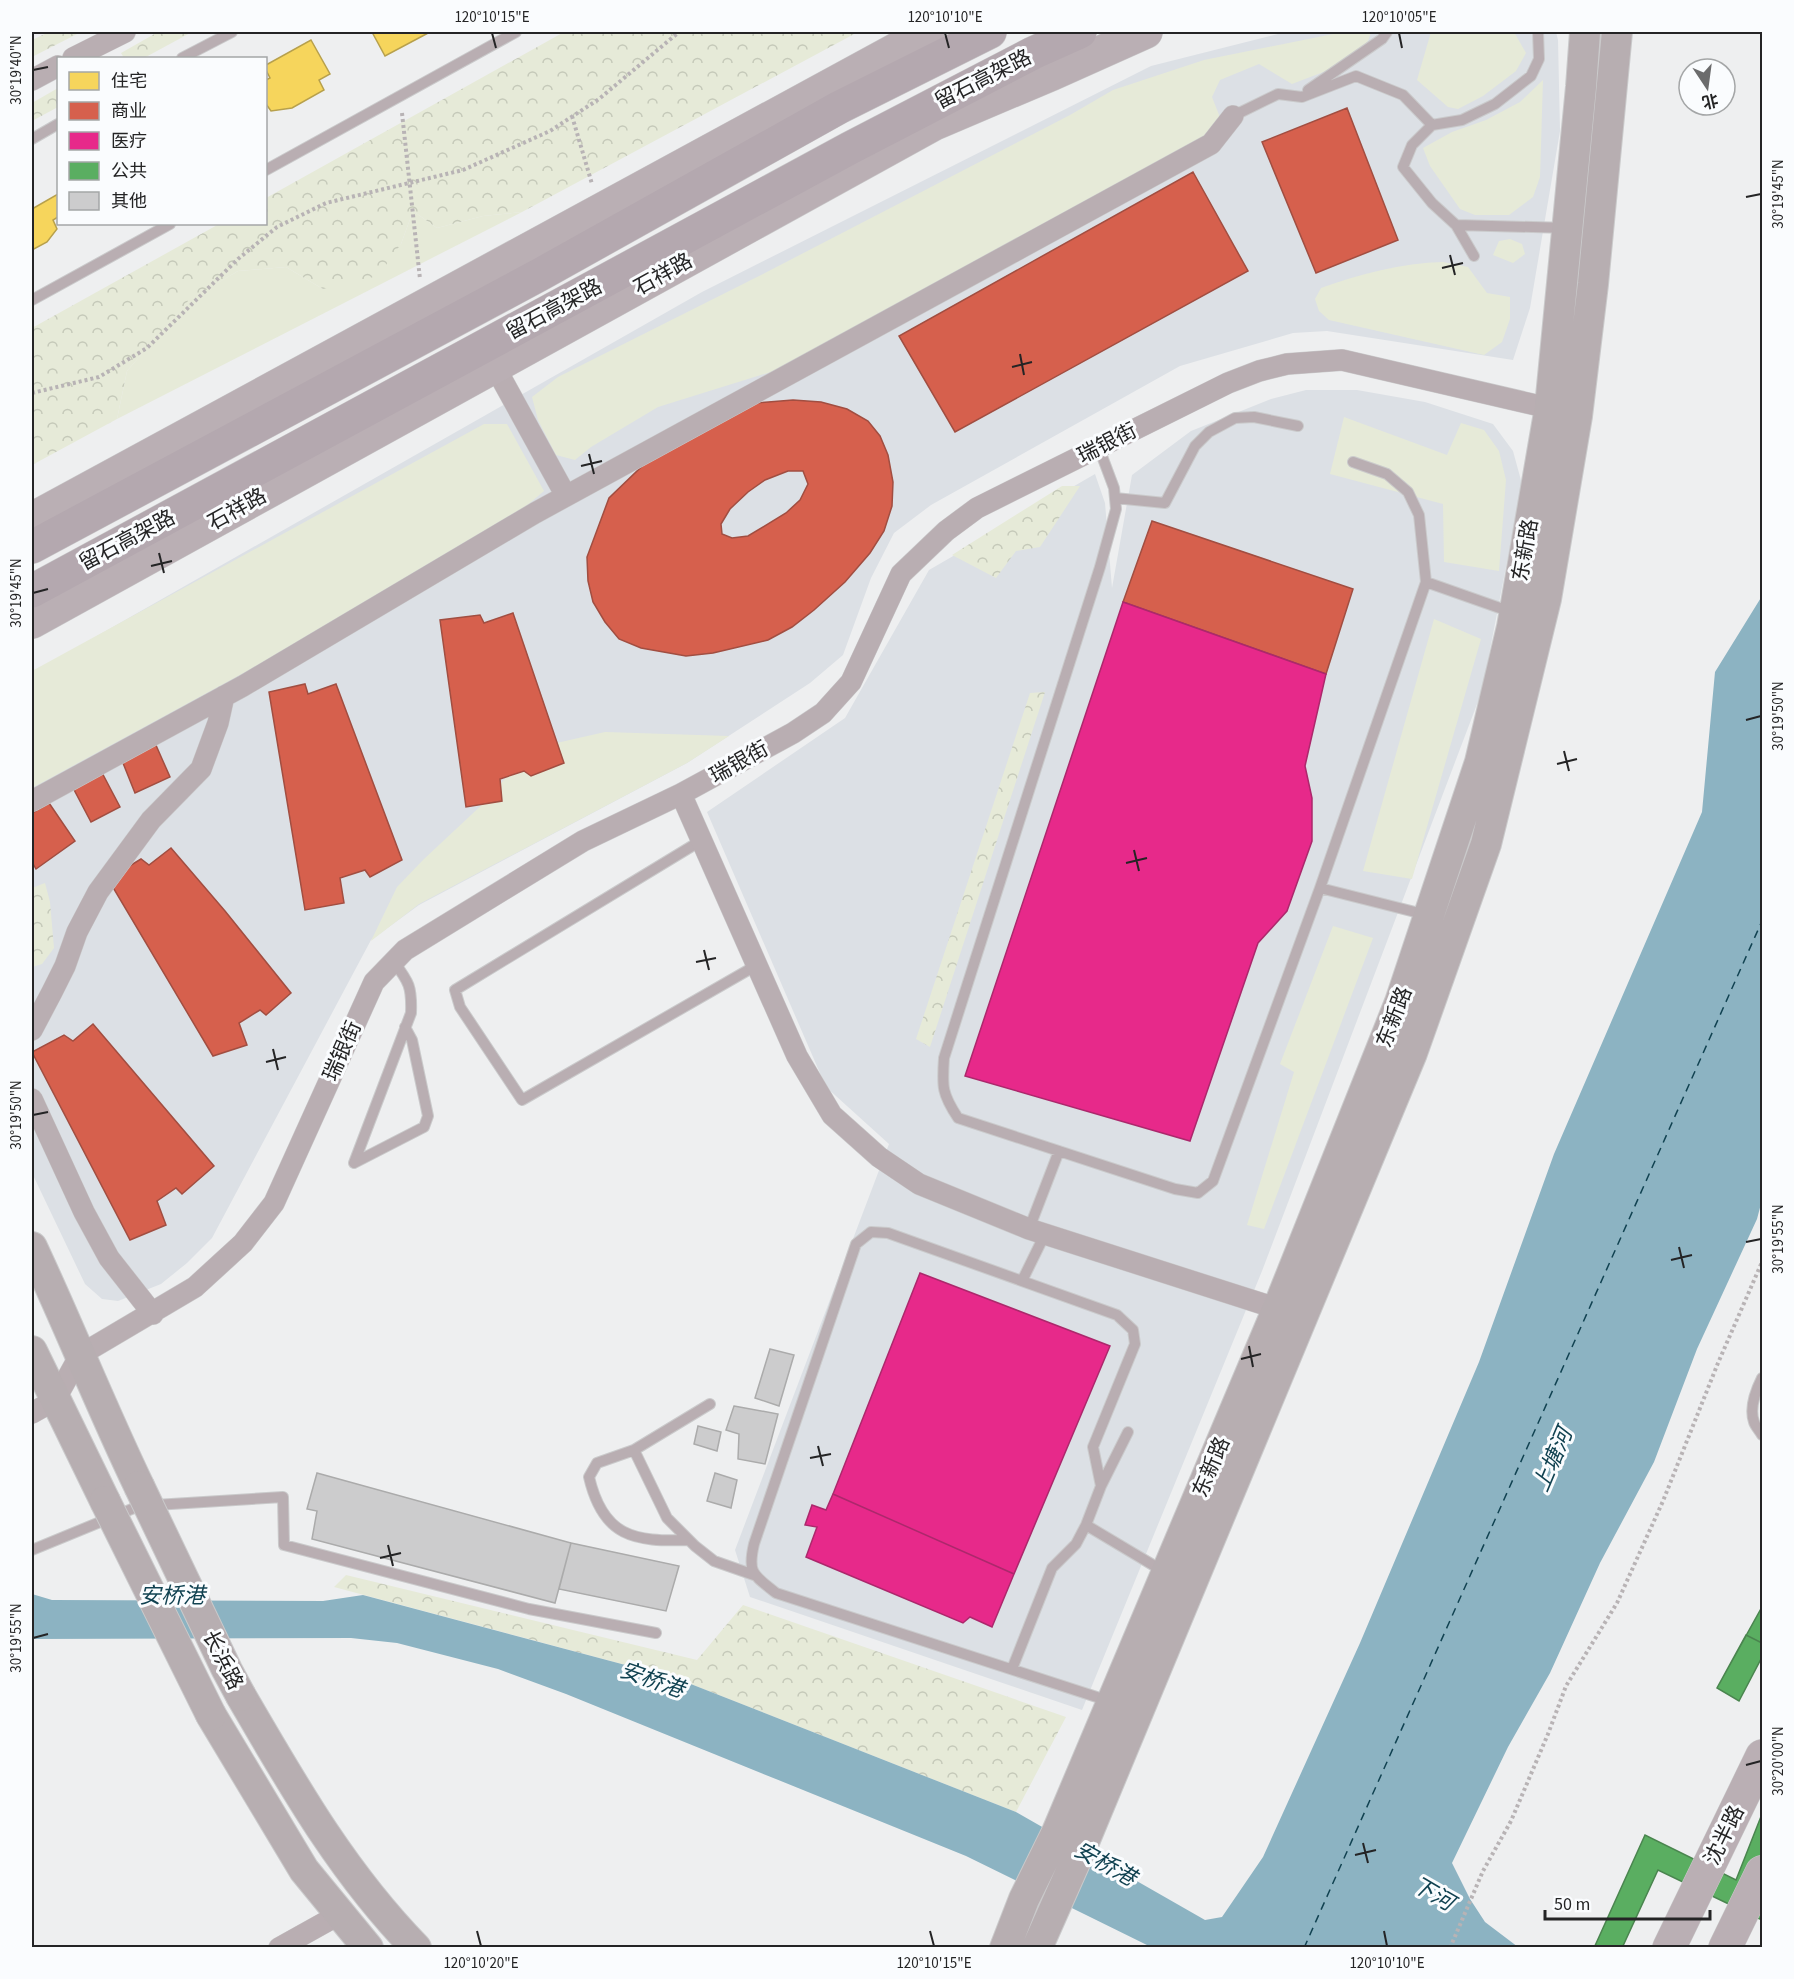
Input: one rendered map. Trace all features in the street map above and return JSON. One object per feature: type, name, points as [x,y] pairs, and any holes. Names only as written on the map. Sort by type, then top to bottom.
[{"type":"highway","name":"留石高架路","points":[[32,547],[542,274],[840,107],[990,32]]},
{"type":"highway","name":"留石高架路","points":[[32,591],[850,148],[1033,53],[1080,32]]},
{"type":"main road","points":[[32,519],[928,32]]},
{"type":"main road","name":"石祥路","points":[[32,622],[934,124],[1146,32]]},
{"type":"main road","name":"东新路","points":[[1037,1947],[1050,1917],[1070,1837],[1112,1702],[1166,1573],[1412,1053],[1486,844],[1546,599],[1564,411],[1568,228],[1585,32]]},
{"type":"main road","name":"东新路","points":[[1005,1947],[1024,1899],[1070,1837],[1290,1313],[1430,916],[1480,762],[1593,284],[1617,32]]},
{"type":"main road","name":"长浜路","points":[[32,1247],[64,1315],[106,1417],[227,1670],[292,1784],[328,1840],[365,1890],[416,1947]]},
{"type":"main road","name":"长浜路","points":[[32,1351],[43,1407],[105,1501],[211,1715],[304,1870],[368,1947]]},
{"type":"main road","name":"沈半路","points":[[1669,1947],[1762,1756]]},
{"type":"main road","points":[[1725,1947],[1762,1872]]},
{"type":"street","points":[[78,57],[96,53],[125,32]]},
{"type":"street","points":[[32,80],[57,67]]},
{"type":"street","points":[[32,801],[224,696],[566,496],[1211,144],[1233,116]]},
{"type":"street","name":"瑞银街","points":[[80,1355],[153,1314],[195,1287],[243,1243],[274,1203],[374,982],[405,950],[583,841],[681,794],[793,733],[823,713],[851,682],[901,574],[946,531],[977,508],[1228,383],[1287,364],[1317,360],[1342,360],[1564,411]]},
{"type":"street","points":[[495,367],[566,496]]},
{"type":"street","points":[[32,1030],[98,892],[152,820],[201,769],[218,723],[224,696]]},
{"type":"street","points":[[681,794],[797,1056],[832,1115],[879,1157],[919,1184],[1037,1231],[1290,1313]]},
{"type":"street","points":[[32,1099],[84,1212],[109,1258],[153,1314]]},
{"type":"street","points":[[43,1407],[80,1355]]},
{"type":"street","points":[[279,1947],[340,1914]]},
{"type":"lane","points":[[184,57],[232,32]]},
{"type":"lane","points":[[267,169],[516,32]]},
{"type":"lane","points":[[1302,97],[1311,87],[1382,39],[1388,32]]},
{"type":"lane","points":[[1474,256],[1456,225],[1432,203],[1403,167],[1412,145],[1432,125],[1462,120],[1495,104],[1531,76],[1539,59],[1538,32]]},
{"type":"lane","points":[[1233,116],[1278,94],[1302,97],[1356,76],[1403,95],[1432,125]]},
{"type":"lane","points":[[32,139],[57,125]]},
{"type":"lane","points":[[32,300],[168,225]]},
{"type":"lane","points":[[1456,225],[1568,228]]},
{"type":"lane","points":[[1115,498],[1165,503],[1195,446],[1209,432],[1235,418],[1254,417],[1298,426]]},
{"type":"lane","points":[[1099,448],[1114,488],[1116,509],[1100,567],[944,1058],[942,1080],[945,1099],[958,1118],[1175,1189],[1198,1193],[1213,1181],[1320,888],[1426,582],[1419,515],[1408,492],[1387,474],[1353,462]]},
{"type":"lane","points":[[1426,582],[1514,613]]},
{"type":"lane","points":[[702,840],[455,990],[460,1007],[522,1100],[757,965]]},
{"type":"lane","points":[[1320,888],[1430,916]]},
{"type":"lane","points":[[394,962],[406,978],[411,993],[411,1012],[405,1027],[354,1163],[424,1127],[428,1116],[412,1040],[405,1027]]},
{"type":"lane","points":[[1022,1281],[1059,1151]]},
{"type":"lane","points":[[754,1575],[750,1560],[754,1544],[856,1244],[872,1232],[888,1233],[1117,1315],[1133,1330],[1135,1344],[1093,1447],[1101,1486]]},
{"type":"lane","points":[[1762,1378],[1753,1404],[1754,1422],[1762,1435]]},
{"type":"lane","points":[[689,1540],[658,1541],[626,1535],[609,1522],[593,1496],[589,1477],[597,1463],[634,1450],[710,1404]]},
{"type":"lane","points":[[1012,1669],[1052,1568],[1076,1544],[1128,1432]]},
{"type":"lane","points":[[634,1450],[667,1518],[714,1561],[754,1575],[776,1593],[1112,1702]]},
{"type":"lane","points":[[32,1550],[140,1506],[283,1497],[284,1545],[529,1608],[656,1633]]},
{"type":"lane","points":[[1086,1525],[1166,1573]]},
{"type":"path","points":[[32,393],[99,377],[147,348],[238,259],[277,227],[326,203],[463,170],[549,131],[599,99],[679,32]]},
{"type":"path","points":[[400,96],[423,307]]},
{"type":"path","points":[[572,116],[600,210]]},
{"type":"path","points":[[1450,1947],[1483,1871],[1511,1821],[1566,1686],[1617,1603],[1663,1501],[1718,1363],[1762,1262]]},
{"type":"shaded area","points":[[1286,32],[1556,32],[1560,131],[1530,308],[1513,360],[1327,331],[1293,333],[1180,366],[931,505],[894,533],[871,578],[843,655],[810,683],[687,763],[419,905],[371,940],[212,1238],[187,1263],[161,1284],[118,1301],[102,1299],[85,1284],[32,1173],[32,673],[702,292],[1151,66]]},
{"type":"shaded area","points":[[1306,390],[1357,390],[1425,402],[1493,424],[1513,451],[1522,484],[1482,691],[1262,1271],[1082,1710],[750,1597],[735,1550],[889,1144],[826,1087],[707,812],[845,718],[929,570],[1095,474],[1105,503],[1112,588],[1132,475],[1191,431],[1271,399]]},
{"type":"green space","points":[[49,32],[81,32],[32,57],[32,40]]},
{"type":"green space","points":[[158,32],[192,32],[146,57],[123,57],[121,53]]},
{"type":"green space","points":[[564,32],[858,32],[522,212],[483,216],[437,228],[413,211],[401,244],[378,276],[323,289],[286,267],[238,271],[188,301],[127,371],[117,419],[32,465],[32,328],[217,225],[267,225],[267,197]]},
{"type":"green space","points":[[1343,32],[1371,32],[1368,41],[1352,61],[1292,84],[1259,64],[1220,80],[1212,97],[1223,125],[819,357],[658,407],[591,447],[575,460],[556,455],[538,420],[532,397],[558,377],[761,275],[1070,115],[1113,90],[1204,60]]},
{"type":"green space","points":[[1431,32],[1514,32],[1526,53],[1516,71],[1483,96],[1458,109],[1448,107],[1417,80]]},
{"type":"green space","points":[[1543,80],[1540,177],[1533,197],[1509,215],[1475,215],[1460,209],[1430,166],[1423,148],[1452,132],[1486,120],[1520,102]]},
{"type":"green space","points":[[57,89],[57,108],[32,121],[32,103]]},
{"type":"green space","points":[[413,211],[437,228],[483,216],[522,212],[117,419],[127,371],[187,301],[238,271],[286,267],[323,289],[401,244]]},
{"type":"green space","points":[[1510,239],[1522,244],[1525,254],[1513,263],[1493,255],[1499,241]]},
{"type":"green space","points":[[1443,262],[1468,267],[1487,293],[1510,297],[1510,319],[1502,342],[1484,355],[1329,320],[1319,311],[1315,299],[1321,288],[1381,270]]},
{"type":"green space","points":[[1344,417],[1447,455],[1461,423],[1484,430],[1499,451],[1506,480],[1499,571],[1444,562],[1443,504],[1330,474]]},
{"type":"green space","points":[[484,424],[507,424],[544,491],[525,507],[433,570],[32,788],[32,671]]},
{"type":"green space","points":[[1062,486],[1080,486],[1040,547],[1016,551],[996,578],[952,555]]},
{"type":"green space","points":[[1434,619],[1481,639],[1412,879],[1363,871]]},
{"type":"green space","points":[[1045,692],[930,1047],[916,1039],[1030,693]]},
{"type":"green space","points":[[605,732],[729,736],[687,763],[419,904],[371,941],[397,887],[486,801],[530,749]]},
{"type":"green space","points":[[45,883],[50,902],[54,948],[42,964],[32,967],[32,888]]},
{"type":"green space","points":[[1333,926],[1373,938],[1264,1229],[1247,1225],[1294,1072],[1280,1064]]},
{"type":"green space","points":[[346,1575],[697,1660],[743,1605],[1066,1717],[1016,1812],[678,1679],[334,1587]]},
{"type":"water","points":[[1762,596],[1762,1200],[1757,1219],[1697,1349],[1654,1462],[1600,1563],[1550,1673],[1508,1747],[1452,1863],[1470,1899],[1485,1922],[1518,1947],[1151,1947],[966,1856],[566,1694],[498,1669],[397,1643],[351,1638],[32,1639],[32,1594],[52,1600],[323,1601],[363,1595],[678,1679],[1016,1812],[1205,1920],[1222,1917],[1263,1857],[1360,1643],[1479,1362],[1554,1154],[1702,812],[1715,672]]},
{"type":"building: 住宅","points":[[372,32],[430,32],[385,56]]},
{"type":"building: 住宅","points":[[311,40],[330,74],[319,80],[324,90],[292,108],[271,111],[267,105],[267,80],[270,78],[267,64]]},
{"type":"building: 住宅","points":[[57,195],[57,218],[53,220],[57,229],[47,242],[32,250],[32,209]]},
{"type":"building: 商业","points":[[1347,108],[1398,240],[1316,273],[1262,142]]},
{"type":"building: 商业","points":[[1193,172],[1248,271],[955,432],[899,336]]},
{"type":"building: 商业","points":[[793,400],[821,402],[847,409],[868,421],[880,436],[888,455],[893,482],[892,506],[884,531],[870,553],[845,582],[792,627],[768,640],[713,653],[686,656],[641,648],[619,639],[593,602],[588,581],[587,557],[609,498],[661,448],[756,403]],"holes":[[[788,471],[803,471],[808,484],[800,500],[786,513],[748,536],[732,538],[722,534],[721,524],[730,509],[748,492],[765,480]]]},
{"type":"building: 商业","points":[[1152,521],[1353,589],[1326,674],[1123,602]]},
{"type":"building: 商业","points":[[513,613],[564,763],[531,776],[524,771],[500,779],[502,801],[466,807],[440,620],[480,615],[484,623]]},
{"type":"building: 商业","points":[[305,684],[308,694],[336,684],[402,860],[370,877],[365,870],[340,878],[344,903],[305,910],[269,692]]},
{"type":"building: 商业","points":[[155,743],[170,777],[135,793],[121,758]]},
{"type":"building: 商业","points":[[99,767],[120,807],[91,822],[70,782]]},
{"type":"building: 商业","points":[[49,803],[75,841],[36,869],[32,862],[32,813]]},
{"type":"building: 商业","points":[[171,848],[291,993],[266,1015],[260,1010],[239,1023],[247,1045],[213,1056],[108,879],[141,859],[149,865]]},
{"type":"building: 商业","points":[[93,1024],[214,1166],[182,1194],[176,1188],[157,1201],[166,1225],[130,1240],[32,1052],[64,1035],[73,1041]]},
{"type":"building: 医疗","points":[[1123,602],[1326,674],[1305,766],[1312,798],[1312,841],[1287,911],[1258,943],[1190,1141],[965,1076]]},
{"type":"building: 医疗","points":[[920,1273],[1110,1346],[1014,1574],[833,1494]]},
{"type":"building: 医疗","points":[[833,1494],[1014,1574],[992,1627],[970,1617],[963,1623],[806,1557],[817,1527],[805,1525],[812,1505],[826,1510]]},
{"type":"building: 公共","points":[[1762,1607],[1762,1657],[1739,1701],[1717,1688]]},
{"type":"building: 公共","points":[[1746,1635],[1762,1643],[1762,1657],[1739,1701],[1717,1688]]},
{"type":"building: 公共","points":[[1762,1814],[1762,1920],[1658,1870],[1622,1948],[1594,1948],[1645,1835],[1736,1880]]},
{"type":"building: 其他","points":[[770,1349],[794,1355],[779,1406],[755,1398]]},
{"type":"building: 其他","points":[[734,1406],[778,1414],[765,1464],[738,1459],[739,1434],[726,1430]]},
{"type":"building: 其他","points":[[698,1426],[721,1432],[717,1451],[694,1444]]},
{"type":"building: 其他","points":[[317,1473],[571,1543],[555,1603],[312,1539],[317,1511],[307,1509]]},
{"type":"building: 其他","points":[[715,1473],[737,1480],[731,1508],[707,1501]]},
{"type":"building: 其他","points":[[571,1543],[679,1566],[666,1611],[559,1589]]},
{"type":"ferry route","points":[[1304,1948],[1762,921]]},
{"type":"water label","name":"上塘河","points":[[1553,1460]]},
{"type":"water label","name":"安桥港","points":[[172,1596]]},
{"type":"water label","name":"安桥港","points":[[652,1680]]},
{"type":"water label","name":"安桥港","points":[[1105,1864]]},
{"type":"water label","name":"下河","points":[[1433,1894]]}]
